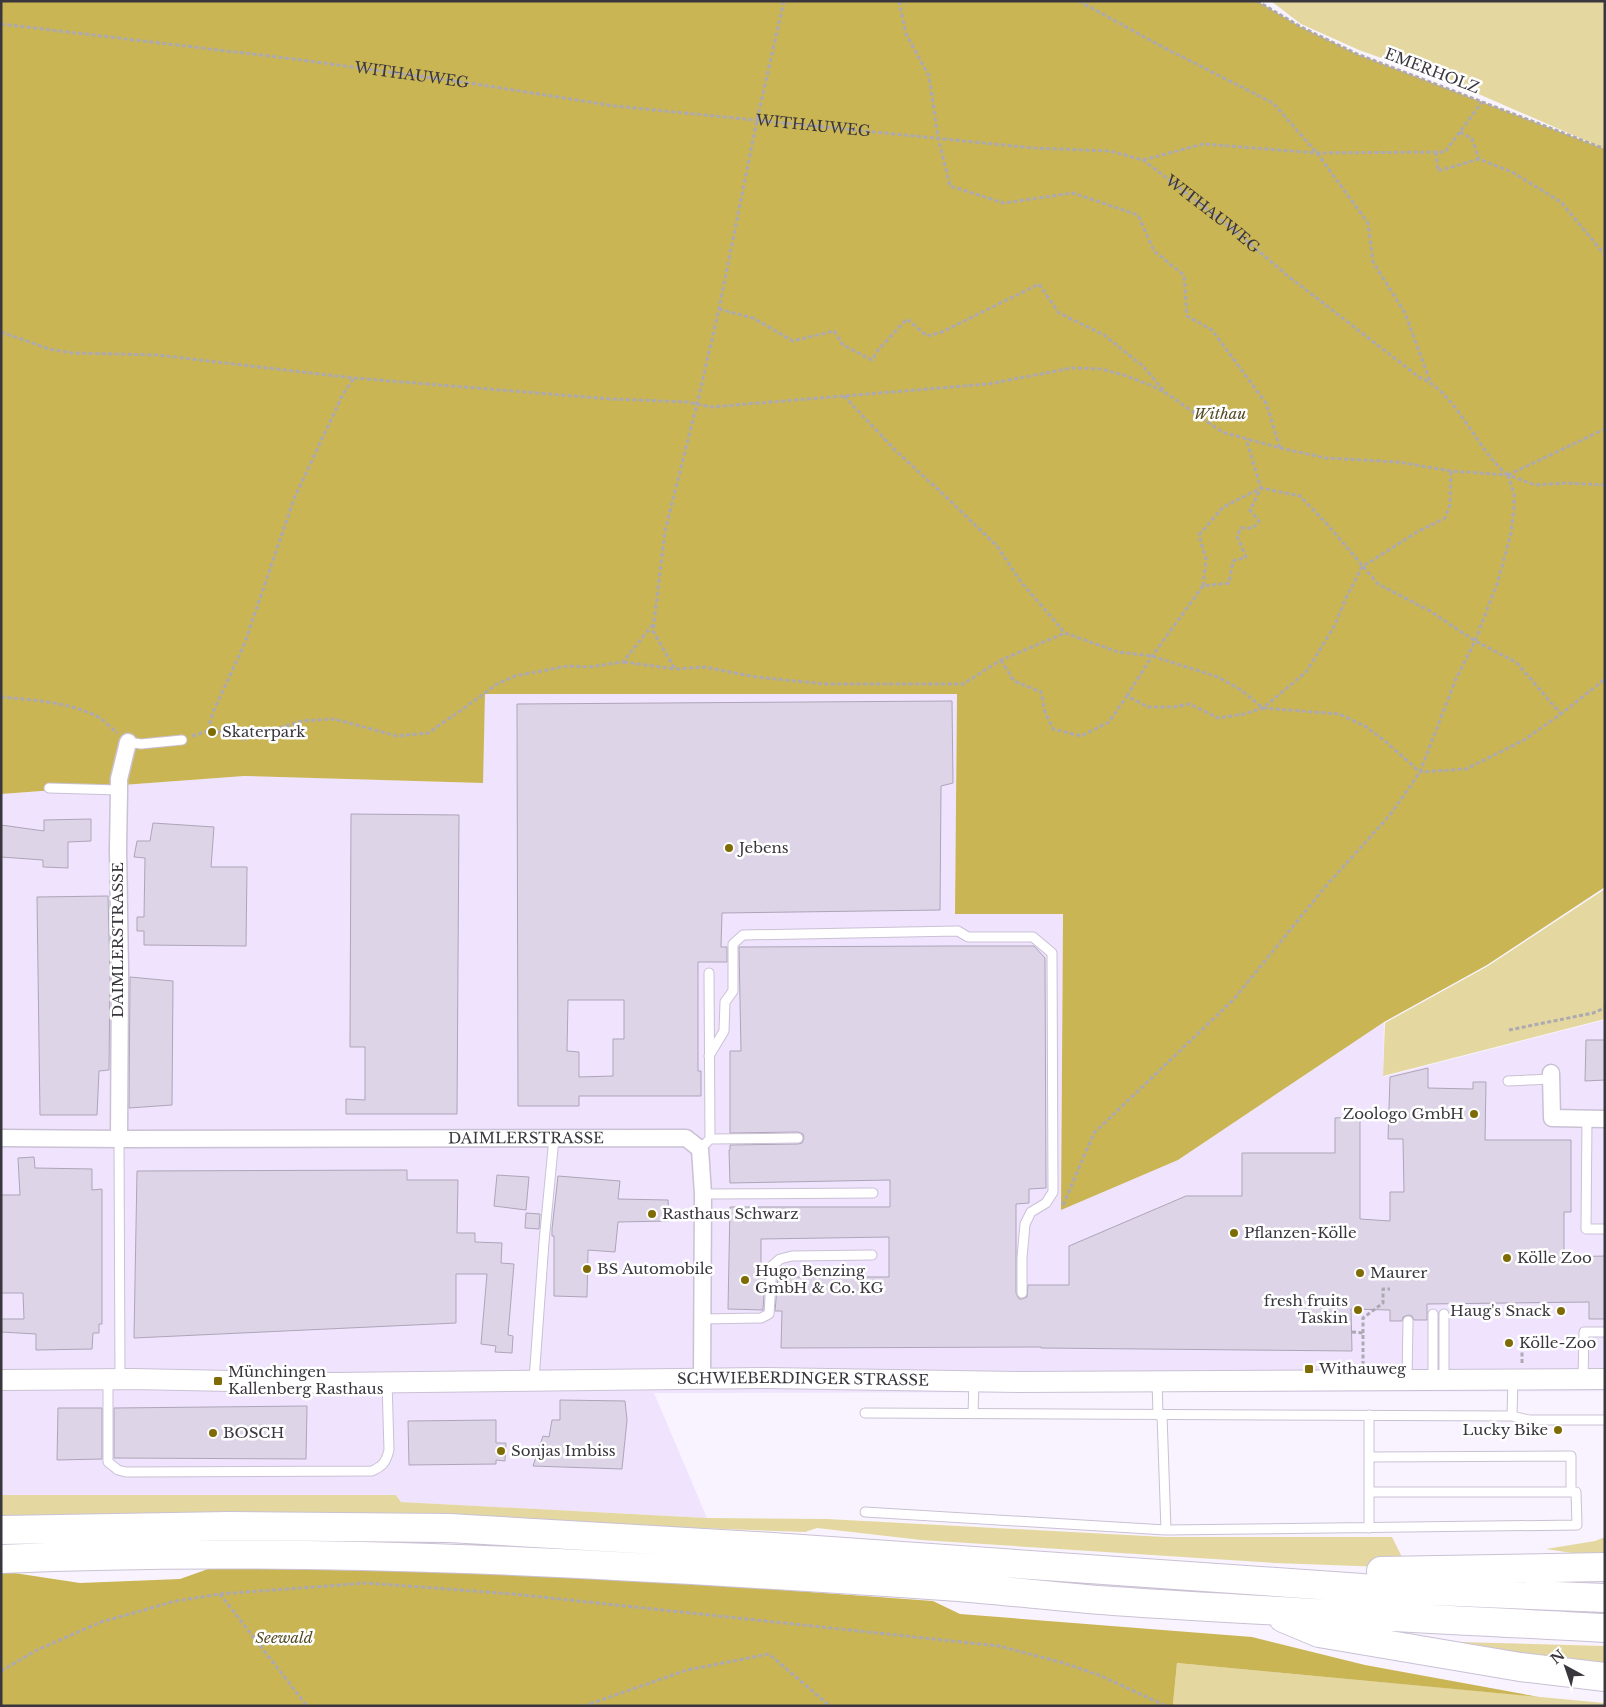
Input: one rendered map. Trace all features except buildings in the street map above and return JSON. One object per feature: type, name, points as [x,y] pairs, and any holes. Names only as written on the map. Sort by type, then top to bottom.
[{"type":"highway","points":[[1,1530],[229,1526],[449,1528],[773,1547],[1362,1588],[1605,1598]]},
{"type":"highway","points":[[1,1559],[226,1554],[458,1559],[619,1566],[938,1586],[1268,1611],[1605,1628]]},
{"type":"highway","points":[[1219,1578],[1269,1569],[1352,1572],[1605,1567]]},
{"type":"highway","points":[[1268,1611],[1319,1634],[1520,1667],[1605,1677]]},
{"type":"street","name":"DAIMLERSTRASSE","points":[[119,1140],[119,779],[128,742]]},
{"type":"street","points":[[1551,1076],[1552,1118],[1605,1119]]},
{"type":"street","name":"DAIMLERSTRASSE","points":[[1,1138],[119,1140],[686,1138],[705,1144]]},
{"type":"street","points":[[702,1378],[702,1194],[705,1144]]},
{"type":"street","name":"SCHWIEBERDINGER STRASSE","points":[[1,1380],[114,1379],[388,1382],[702,1378],[974,1381],[1605,1379]]},
{"type":"lane","points":[[128,742],[142,744],[182,740]]},
{"type":"lane","points":[[49,788],[119,790]]},
{"type":"lane","points":[[709,1056],[724,1031],[725,1002],[733,991],[733,944],[743,936],[958,931],[968,937],[1033,937],[1052,953],[1053,1192],[1046,1203],[1031,1212],[1025,1224],[1022,1292]]},
{"type":"lane","points":[[709,973],[709,1056],[705,1144],[798,1138]]},
{"type":"lane","points":[[1508,1082],[1551,1076]]},
{"type":"lane","points":[[1587,1119],[1586,1229],[1605,1229]]},
{"type":"lane","points":[[534,1380],[554,1138]]},
{"type":"lane","points":[[119,1140],[114,1379],[108,1462],[118,1470],[126,1472],[372,1471],[381,1467],[386,1461],[389,1450],[388,1382]]},
{"type":"lane","points":[[702,1194],[873,1193]]},
{"type":"lane","points":[[702,1319],[761,1318],[769,1314],[772,1266],[780,1258],[792,1256],[872,1255]]},
{"type":"lane","points":[[1433,1314],[1438,1380]]},
{"type":"lane","points":[[1438,1380],[1444,1314]]},
{"type":"lane","points":[[1407,1380],[1408,1320]]},
{"type":"lane","points":[[1583,1379],[1584,1332],[1605,1332]]},
{"type":"lane","points":[[1512,1416],[1513,1379]]},
{"type":"lane","points":[[973,1414],[974,1381]]},
{"type":"lane","points":[[1157,1381],[1166,1530]]},
{"type":"lane","points":[[865,1413],[1512,1416],[1529,1420],[1605,1420]]},
{"type":"lane","points":[[1369,1415],[1369,1528]]},
{"type":"lane","points":[[1369,1457],[1571,1456],[1571,1492]]},
{"type":"lane","points":[[865,1512],[1166,1530],[1577,1525],[1576,1492],[1369,1492]]},
{"type":"path","points":[[675,669],[653,631],[665,531],[719,309],[757,120],[784,1]]},
{"type":"path","points":[[899,1],[906,34],[929,76],[938,137],[950,186],[1004,202],[1073,193],[1138,216],[1154,251],[1184,275],[1187,316],[1212,330],[1266,403],[1280,448]]},
{"type":"path","points":[[1079,1],[1157,44],[1274,103],[1317,153],[1368,223],[1372,262],[1405,313],[1430,382]]},
{"type":"path","name":"EMERHOLZ","points":[[1257,1],[1357,54],[1605,149]]},
{"type":"path","name":"WITHAUWEG","points":[[1,24],[294,59],[469,83],[615,106],[1034,148],[1110,151],[1143,160],[1234,230],[1288,276],[1419,377],[1430,382],[1455,408],[1488,456],[1508,475]]},
{"type":"path","points":[[1143,160],[1203,144],[1317,153],[1445,152],[1482,102]]},
{"type":"path","points":[[1460,132],[1472,139],[1479,159]]},
{"type":"path","points":[[1436,152],[1438,170],[1479,159],[1512,172],[1561,202],[1605,255]]},
{"type":"path","points":[[719,309],[753,318],[793,341],[834,331],[843,345],[872,360],[878,350],[908,319],[927,336],[942,332],[1040,284],[1059,313],[1104,335],[1143,366],[1166,393]]},
{"type":"path","points":[[1,332],[49,348],[72,353],[157,355],[354,378],[697,404],[711,407],[988,384],[1072,368],[1101,370],[1124,375],[1166,393],[1222,432],[1280,448],[1326,458],[1398,462],[1451,471],[1508,475],[1535,485],[1566,483],[1605,485]]},
{"type":"path","points":[[211,730],[210,722],[213,712],[244,645],[294,499],[343,394],[354,378]]},
{"type":"path","points":[[844,395],[896,451],[997,546],[1021,582],[1065,633],[1118,652],[1152,656],[1218,677],[1241,690],[1263,708]]},
{"type":"path","points":[[1508,475],[1605,429]]},
{"type":"path","points":[[1203,586],[1229,583],[1233,561],[1246,557],[1238,536],[1241,528],[1253,528],[1259,521],[1250,510],[1261,488],[1246,438]]},
{"type":"path","points":[[1263,708],[1306,672],[1334,627],[1362,567],[1417,532],[1445,518],[1450,505],[1451,471]]},
{"type":"path","points":[[1063,1205],[1094,1133],[1234,999],[1325,887],[1390,815],[1420,772],[1455,680],[1475,641],[1497,584],[1511,533],[1514,508],[1514,493],[1508,475]]},
{"type":"path","points":[[1001,660],[1014,681],[1042,692],[1045,712],[1053,730],[1081,736],[1109,722],[1152,656],[1203,586],[1206,559],[1199,535],[1223,507],[1261,488],[1300,496],[1328,525],[1378,584],[1430,611],[1475,641],[1516,662],[1560,714]]},
{"type":"path","points":[[623,662],[654,623]]},
{"type":"path","points":[[182,740],[211,730],[244,740],[302,721],[334,719],[397,736],[428,733],[497,684],[515,676],[568,666],[589,667],[623,662],[675,669],[706,667],[756,677],[825,684],[963,684],[1001,660],[1065,633]]},
{"type":"path","points":[[1127,696],[1148,707],[1172,707],[1190,704],[1218,718],[1244,714],[1263,708],[1339,714],[1365,726],[1420,772],[1466,769],[1524,740],[1605,679]]},
{"type":"path","points":[[1,697],[70,707],[100,718],[128,742]]},
{"type":"path","points":[[1509,1030],[1593,1013],[1605,1008]]},
{"type":"path","points":[[1363,1333],[1363,1318],[1383,1303],[1383,1289],[1390,1289]]},
{"type":"path","points":[[1,1671],[37,1650],[101,1622],[176,1601],[220,1594],[367,1583],[513,1594],[999,1646],[1060,1662],[1099,1675],[1166,1706]]},
{"type":"path","points":[[220,1594],[307,1706]]},
{"type":"path","points":[[584,1706],[687,1670],[769,1654],[830,1706]]},
{"type":"shaded area","points":[[1271,1],[1605,1],[1605,149],[1467,89],[1359,50],[1301,24]]},
{"type":"shaded area","points":[[485,694],[957,694],[955,913],[1063,914],[1061,1209],[1178,1160],[1384,1022],[1383,1077],[1605,1020],[1605,1391],[654,1393],[707,1518],[401,1502],[396,1495],[1,1495],[1,794],[244,776],[482,783]]},
{"type":"shaded area","points":[[1605,889],[1605,1019],[1383,1076],[1385,1023],[1488,966]]},
{"type":"shaded area","points":[[1,1495],[396,1495],[401,1502],[707,1518],[827,1519],[1165,1537],[1392,1537],[1404,1561],[1385,1567],[1274,1563],[921,1540],[817,1528],[805,1532],[391,1517],[1,1520]]},
{"type":"shaded area","points":[[1605,1537],[1605,1558],[1546,1549],[1595,1541]]},
{"type":"shaded area","points":[[1422,1641],[1605,1646],[1605,1666]]},
{"type":"shaded area","points":[[1177,1663],[1605,1703],[1605,1706],[1175,1706],[1173,1705]]},
{"type":"green space","name":"Withau","points":[[1,1],[1257,1],[1301,27],[1357,54],[1605,149],[1605,887],[1487,965],[1384,1022],[1178,1160],[1061,1210],[1063,914],[955,914],[957,694],[485,694],[483,783],[244,776],[1,794]]},
{"type":"green space","name":"Seewald","points":[[211,1568],[453,1572],[713,1585],[933,1601],[960,1614],[1252,1637],[1365,1665],[1539,1697],[1177,1663],[1173,1704],[1175,1706],[1,1706],[1,1571],[80,1583],[180,1579]]},
{"type":"place","name":"Skaterpark","points":[[212,732]]},
{"type":"place","name":"Jebens","points":[[729,848]]},
{"type":"place","name":"Zoologo GmbH","points":[[1474,1114]]},
{"type":"place","name":"Rasthaus Schwarz","points":[[652,1214]]},
{"type":"place","name":"Pflanzen-Kölle","points":[[1234,1233]]},
{"type":"place","name":"Kölle Zoo","points":[[1507,1258]]},
{"type":"place","name":"BS Automobile","points":[[587,1269]]},
{"type":"place","name":"Maurer","points":[[1360,1273]]},
{"type":"place","name":"Hugo Benzing GmbH & Co. KG","points":[[745,1280]]},
{"type":"place","name":"fresh fruits Taskin","points":[[1358,1310]]},
{"type":"place","name":"Haug's Snack","points":[[1561,1311]]},
{"type":"place","name":"Kölle-Zoo","points":[[1509,1343]]},
{"type":"place","name":"Withauweg","points":[[1309,1369]]},
{"type":"place","name":"Münchingen Kallenberg Rasthaus","points":[[218,1381]]},
{"type":"place","name":"Lucky Bike","points":[[1558,1430]]},
{"type":"place","name":"BOSCH","points":[[213,1433]]},
{"type":"place","name":"Sonjas Imbiss","points":[[501,1451]]}]
